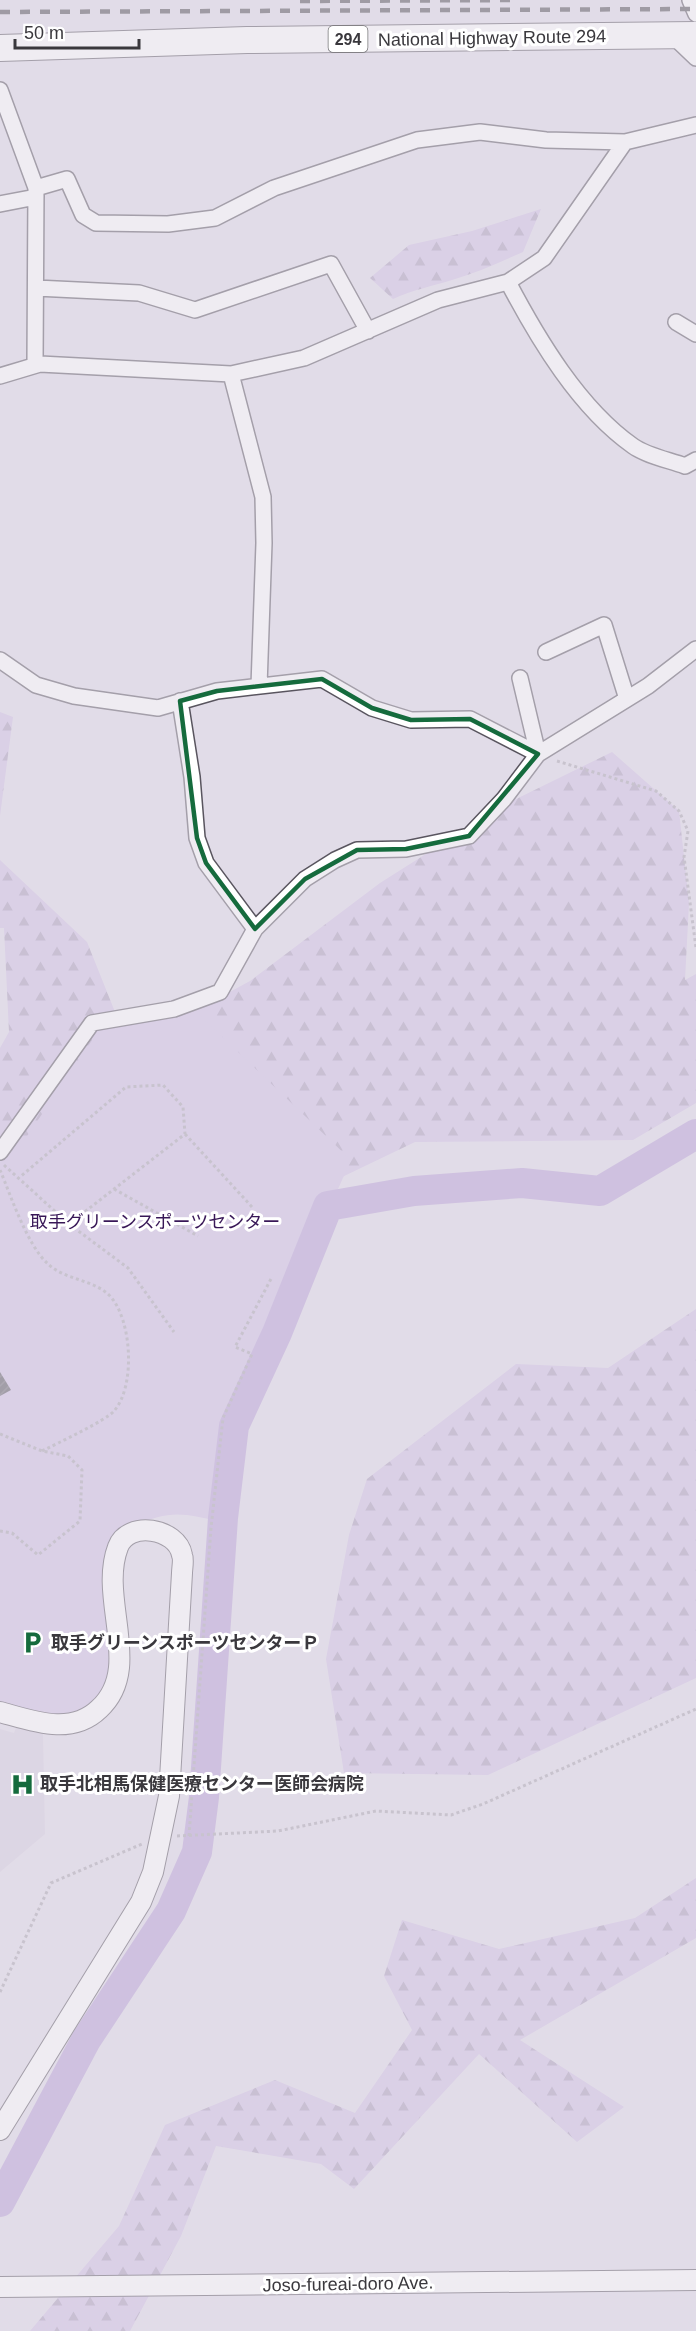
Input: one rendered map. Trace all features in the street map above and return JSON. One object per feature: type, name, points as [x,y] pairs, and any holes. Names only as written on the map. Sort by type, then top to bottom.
[{"type":"highway","name":"National Highway Route 294","points":[[0,48],[247,40],[685,36]]},
{"type":"street","points":[[690,0],[696,14]]},
{"type":"street","points":[[685,36],[696,58]]},
{"type":"street","points":[[0,90],[36,192],[35,364],[231,374],[303,358],[438,300],[508,282],[544,258],[625,142]]},
{"type":"street","points":[[0,204],[67,179],[83,214],[96,223],[168,224],[215,218],[274,188],[417,140],[480,132],[546,140],[625,142],[696,125]]},
{"type":"street","points":[[36,288],[139,293],[195,310],[331,264],[368,331]]},
{"type":"street","points":[[508,282],[536,335],[596,413],[634,448],[685,466],[696,460]]},
{"type":"street","points":[[676,322],[696,334]]},
{"type":"street","points":[[0,376],[40,364]]},
{"type":"street","points":[[231,374],[262,497],[264,543],[259,686]]},
{"type":"street","points":[[546,652],[604,625],[627,699]]},
{"type":"street","points":[[0,1152],[92,1023],[174,1009],[220,992],[255,929],[305,879],[357,850],[406,849],[469,836],[504,799],[538,754],[627,699],[696,649]]},
{"type":"street","points":[[0,660],[36,685],[74,696],[158,708],[217,691],[322,679],[372,708],[411,720],[470,719],[538,754]]},
{"type":"street","points":[[520,678],[538,754]]},
{"type":"street","points":[[180,701],[192,777],[196,838],[206,863],[255,929]]},
{"type":"street","points":[[0,1712],[58,1725],[76,1722],[94,1714],[109,1700],[118,1681],[120,1664],[114,1574],[118,1545],[125,1538],[148,1530],[162,1532],[177,1544],[182,1554],[169,1796],[163,1835],[153,1872],[141,1902],[0,2130]]},
{"type":"street","name":"Joso-fureai-doro Ave.","points":[[0,2288],[696,2280]]},
{"type":"path","points":[[538,754],[656,791],[679,812],[688,831],[684,857],[696,948]]},
{"type":"path","points":[[20,1177],[126,1087],[162,1085],[183,1107],[185,1134],[253,1208]]},
{"type":"path","points":[[69,1224],[185,1134]]},
{"type":"path","points":[[0,1162],[20,1177],[69,1224],[128,1268],[174,1332]]},
{"type":"path","points":[[0,1170],[26,1231],[48,1264],[77,1280],[95,1285],[110,1296],[125,1325],[128,1357],[126,1387],[114,1412],[42,1451]]},
{"type":"path","points":[[114,1189],[198,1236]]},
{"type":"path","points":[[189,1836],[211,1528],[224,1418],[252,1354],[236,1347],[272,1277]]},
{"type":"path","points":[[0,1434],[42,1451],[68,1456],[82,1470],[80,1521],[38,1555],[12,1533],[0,1531]]},
{"type":"path","points":[[0,1992],[51,1883],[163,1835],[189,1836],[278,1831],[376,1811],[451,1815],[483,1804],[696,1709]]},
{"type":"highlighted area","points":[[322,679],[372,708],[411,720],[470,719],[538,754],[469,836],[406,849],[357,850],[305,879],[255,929],[206,863],[197,838],[180,701],[217,691]]},
{"type":"shaded area","name":"取手北相馬保健医療センター医師会病院","points":[[17,1725],[43,1734],[45,1834],[0,1872],[0,1729],[14,1733]]},
{"type":"green space","points":[[541,209],[523,252],[488,267],[393,299],[370,278],[409,245],[472,231]]},
{"type":"green space","points":[[0,712],[13,717],[0,816]]},
{"type":"green space","points":[[612,752],[679,811],[689,903],[685,980],[696,974],[696,1103],[633,1140],[415,1142],[290,1202],[0,1173],[0,1048],[9,1032],[4,928],[0,928],[0,860],[87,942],[129,1047],[250,981],[380,883],[500,807]]},
{"type":"green space","name":"取手グリーンスポーツセンター","points":[[188,1004],[351,1160],[238,1412],[226,1523],[193,1516],[170,1515],[148,1520],[117,1533],[108,1609],[108,1673],[100,1696],[89,1707],[76,1712],[61,1714],[30,1710],[0,1702],[0,1156],[17,1151],[107,1018]]},
{"type":"green space","points":[[696,1309],[696,1678],[488,1775],[344,1773],[326,1659],[349,1535],[367,1479],[516,1364],[608,1368]]},
{"type":"green space","points":[[696,1878],[696,1938],[520,2040],[624,2107],[577,2142],[479,2054],[354,2189],[321,2164],[216,2146],[181,2236],[130,2331],[30,2331],[119,2226],[165,2125],[275,2080],[355,2113],[412,2030],[384,1976],[402,1920],[499,1949],[635,1918]]},
{"type":"building","points":[[0,1372],[11,1390],[0,1396]]},
{"type":"waterway","points":[[0,2202],[86,2040],[171,1911],[197,1852],[204,1797],[223,1518],[234,1426],[277,1333],[328,1206],[414,1191],[522,1183],[600,1191],[696,1134]]},
{"type":"railway","points":[[300,1],[518,0]]},
{"type":"railway","points":[[0,12],[696,9]]},
{"type":"place","name":"取手グリーンスポーツセンターＰ","points":[[33,1643]]},
{"type":"place","name":"取手北相馬保健医療センター医師会病院","points":[[22,1784]]}]
